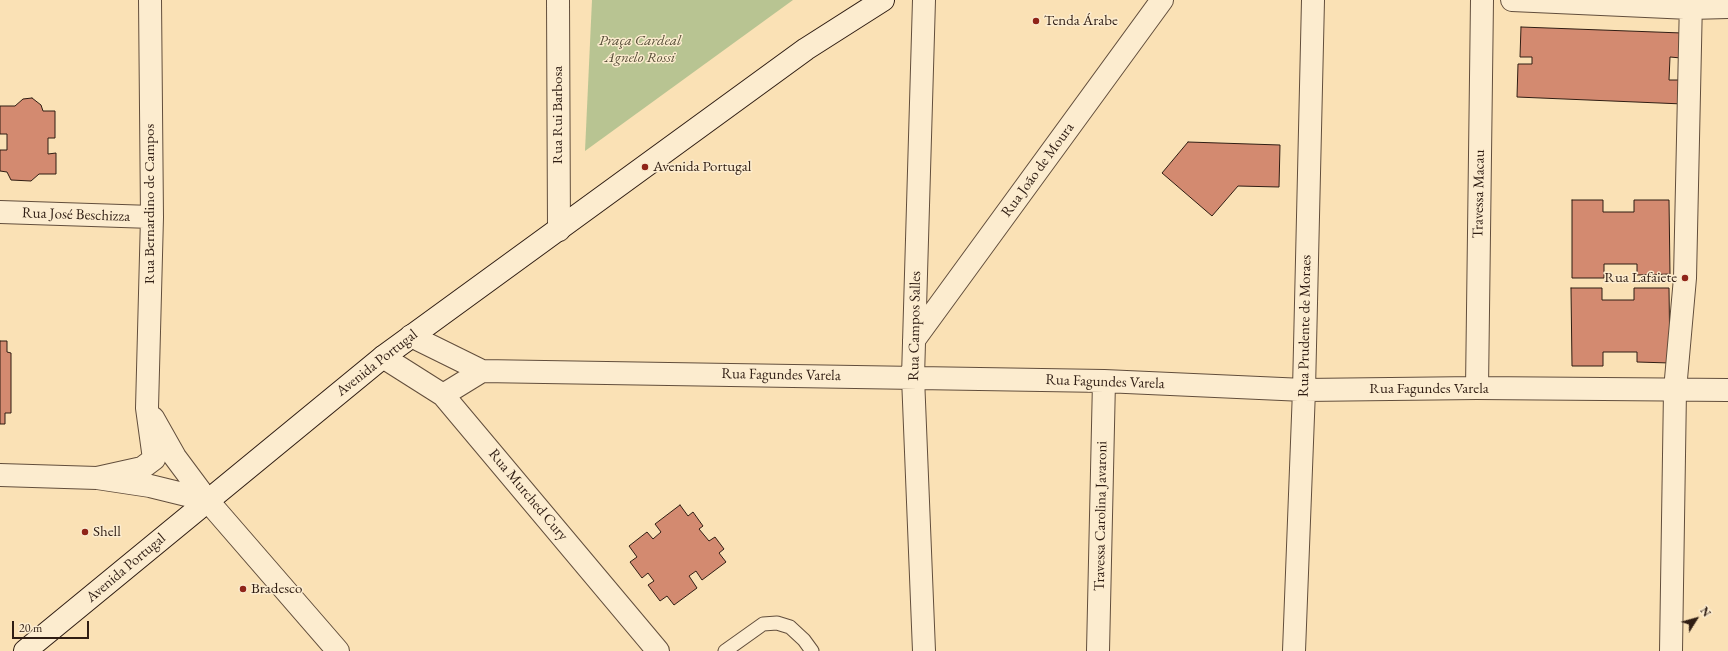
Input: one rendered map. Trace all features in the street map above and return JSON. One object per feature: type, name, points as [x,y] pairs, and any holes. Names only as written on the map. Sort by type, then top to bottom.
[{"type":"street","name":"Rua Bernardino de Campos","points":[[97,478],[142,468],[154,459],[147,408],[152,217],[150,0]]},
{"type":"street","name":"Rua Rui Barbosa","points":[[558,0],[559,230]]},
{"type":"street","name":"Avenida Portugal","points":[[25,651],[382,357],[559,230],[806,49],[883,0]]},
{"type":"street","name":"Rua Campos Salles","points":[[924,0],[913,377],[924,651]]},
{"type":"street","name":"Rua Prudente de Moraes","points":[[1294,651],[1304,390],[1313,0]]},
{"type":"street","name":"Travessa Macau","points":[[1477,388],[1482,0]]},
{"type":"street","points":[[1512,0],[1690,4],[1728,8]]},
{"type":"street","name":"Rua João de Moura","points":[[914,340],[1156,1]]},
{"type":"street","points":[[1671,651],[1674,390],[1685,278],[1690,4]]},
{"type":"street","name":"Rua José Beschizza","points":[[0,212],[152,217]]},
{"type":"street","name":"Rua Fagundes Varela","points":[[411,336],[482,371],[1104,381],[1304,390],[1477,388],[1728,390]]},
{"type":"street","name":"Rua Murched Cury","points":[[382,357],[443,395],[658,651]]},
{"type":"street","points":[[443,395],[482,371]]},
{"type":"street","name":"Travessa Carolina Javaroni","points":[[1098,651],[1104,381]]},
{"type":"street","points":[[147,408],[175,457],[207,500],[338,651]]},
{"type":"street","points":[[0,474],[97,478],[150,486],[207,500]]},
{"type":"lane","points":[[725,651],[763,624],[777,623],[790,627],[804,640],[812,651]]},
{"type":"green space","name":"Praça Cardeal Agnelo Rossi","points":[[592,0],[793,0],[585,151]]},
{"type":"building","points":[[1521,27],[1682,33],[1681,58],[1670,57],[1669,80],[1683,80],[1683,104],[1517,97],[1518,64],[1532,64],[1532,57],[1520,57]]},
{"type":"building","points":[[32,98],[41,105],[43,111],[55,111],[55,138],[48,138],[48,154],[56,153],[56,174],[39,174],[31,181],[11,180],[7,172],[0,171],[0,150],[7,150],[7,134],[0,134],[0,106],[15,106],[23,99]]},
{"type":"building","points":[[1188,142],[1280,145],[1279,187],[1238,186],[1212,216],[1162,173]]},
{"type":"building","points":[[1572,200],[1603,200],[1603,212],[1634,212],[1634,200],[1669,200],[1670,274],[1637,275],[1637,264],[1604,264],[1604,278],[1572,278]]},
{"type":"building","points":[[1571,288],[1602,288],[1602,300],[1634,300],[1634,288],[1669,288],[1670,363],[1637,362],[1637,352],[1603,352],[1603,366],[1572,366]]},
{"type":"building","points":[[0,341],[7,341],[7,352],[11,353],[11,413],[5,413],[5,424],[0,424]]},
{"type":"building","points":[[680,505],[688,516],[693,512],[703,526],[699,529],[709,541],[715,537],[724,549],[719,553],[726,562],[702,580],[696,571],[689,576],[697,588],[674,605],[667,596],[660,601],[648,585],[654,581],[648,573],[642,578],[630,562],[637,557],[629,546],[647,532],[653,539],[661,532],[655,524]]},
{"type":"place","name":"Tenda Árabe","points":[[1036,21]]},
{"type":"place","name":"Avenida Portugal","points":[[645,167]]},
{"type":"place","name":"Rua Lafaiete","points":[[1685,278]]},
{"type":"place","name":"Shell","points":[[85,532]]},
{"type":"place","name":"Bradesco","points":[[243,589]]}]
